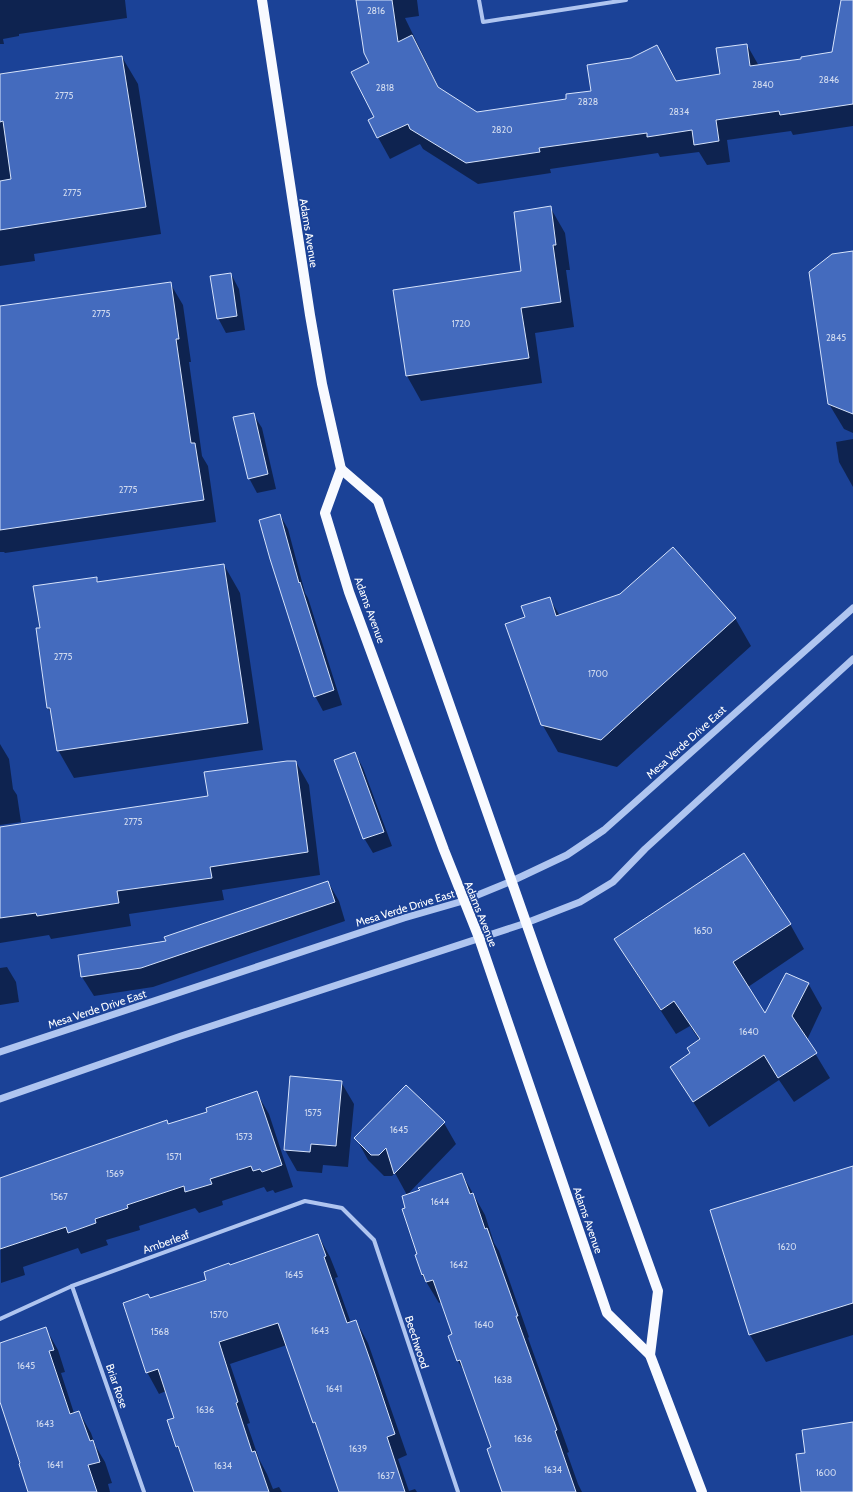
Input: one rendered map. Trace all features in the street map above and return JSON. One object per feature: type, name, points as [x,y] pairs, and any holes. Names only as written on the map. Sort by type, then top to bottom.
[{"type":"main road","name":"Adams Avenue","points":[[262,0],[310,315],[322,384],[341,469],[325,513],[349,592],[463,901],[479,938],[607,1313],[650,1355],[702,1492]]},
{"type":"main road","name":"Adams Avenue","points":[[341,469],[378,501],[526,923],[658,1291],[650,1355]]},
{"type":"street","points":[[479,0],[483,22],[626,0]]},
{"type":"street","name":"Mesa Verde Drive East","points":[[0,1052],[404,918],[463,901],[512,881],[567,855],[604,830],[853,608]]},
{"type":"street","points":[[0,1099],[181,1036],[526,923],[580,902],[613,882],[651,844],[853,659]]},
{"type":"street","name":"Amberleaf","points":[[0,1319],[72,1286],[305,1201],[342,1208]]},
{"type":"street","name":"Beechwood","points":[[342,1208],[374,1240],[458,1492]]},
{"type":"street","name":"Briar Rose","points":[[72,1286],[144,1492]]},
{"type":"building","points":[[356,0],[392,0],[398,42],[412,35],[438,87],[477,112],[566,99],[566,94],[591,91],[587,65],[631,58],[657,45],[676,81],[720,74],[716,48],[747,44],[750,66],[801,59],[801,57],[832,52],[841,0],[853,0],[853,104],[780,115],[779,111],[716,120],[719,141],[694,145],[692,130],[647,137],[647,133],[539,148],[540,152],[466,163],[410,129],[408,124],[377,138],[368,120],[374,117],[351,72],[369,63],[364,53]]},
{"type":"building","points":[[122,56],[146,207],[0,230],[0,181],[11,179],[3,121],[0,122],[0,74]]},
{"type":"building","points":[[551,206],[556,245],[553,245],[561,302],[521,308],[529,358],[406,376],[393,290],[521,271],[514,212]]},
{"type":"building","points":[[853,251],[853,414],[828,404],[809,272],[832,254]]},
{"type":"building","points":[[231,273],[237,316],[217,319],[210,276]]},
{"type":"building","points":[[171,282],[179,339],[176,339],[191,443],[195,443],[204,500],[0,530],[0,306]]},
{"type":"building","points":[[254,413],[268,474],[248,479],[233,417]]},
{"type":"building","points":[[280,514],[299,583],[300,582],[334,690],[314,697],[259,520]]},
{"type":"building","points":[[673,547],[736,618],[601,740],[541,725],[505,624],[525,617],[521,606],[550,597],[556,616],[620,594]]},
{"type":"building","points":[[224,564],[248,723],[57,751],[50,708],[47,708],[36,628],[40,628],[33,586],[97,577],[97,582]]},
{"type":"building","points":[[355,752],[384,832],[363,839],[334,760]]},
{"type":"building","points":[[296,761],[308,852],[210,867],[212,878],[117,891],[119,903],[37,916],[36,913],[0,918],[0,827],[208,796],[204,772]]},
{"type":"building","points":[[744,853],[791,924],[733,962],[765,1013],[786,973],[809,983],[792,1016],[817,1053],[778,1078],[764,1055],[693,1102],[670,1067],[690,1053],[687,1048],[700,1039],[674,1001],[661,1010],[614,939]]},
{"type":"building","points":[[328,881],[335,902],[141,968],[81,977],[78,955],[166,941],[164,937]]},
{"type":"building","points":[[290,1076],[342,1081],[336,1146],[311,1144],[310,1152],[284,1150]]},
{"type":"building","points":[[406,1085],[445,1122],[394,1174],[386,1148],[379,1155],[371,1155],[354,1138]]},
{"type":"building","points":[[257,1091],[282,1165],[262,1172],[260,1169],[253,1171],[251,1166],[210,1179],[212,1184],[185,1192],[184,1186],[127,1205],[128,1208],[95,1219],[96,1223],[68,1233],[66,1227],[0,1249],[0,1178],[167,1120],[168,1124],[207,1112],[206,1108]]},
{"type":"building","points":[[853,1166],[853,1303],[749,1335],[710,1210]]},
{"type":"building","points":[[462,1173],[470,1194],[473,1193],[485,1229],[487,1228],[518,1316],[516,1316],[557,1430],[555,1431],[576,1492],[502,1492],[487,1449],[491,1447],[460,1360],[457,1361],[448,1336],[452,1334],[433,1280],[426,1282],[423,1274],[422,1275],[415,1255],[417,1254],[402,1209],[405,1208],[402,1196],[420,1190],[418,1188]]},
{"type":"building","points":[[318,1234],[326,1256],[324,1257],[347,1323],[356,1320],[374,1371],[395,1434],[387,1437],[405,1492],[339,1492],[278,1323],[219,1342],[238,1402],[236,1403],[252,1452],[255,1451],[269,1492],[194,1492],[167,1420],[174,1418],[158,1369],[146,1373],[123,1303],[148,1294],[150,1298],[206,1280],[204,1272],[229,1263],[230,1265]]},
{"type":"building","points":[[46,1327],[54,1350],[49,1351],[70,1414],[79,1411],[90,1441],[93,1440],[100,1462],[88,1465],[97,1492],[28,1492],[19,1464],[20,1463],[0,1402],[0,1343]]},
{"type":"building","points":[[853,1422],[853,1492],[801,1492],[796,1454],[805,1453],[802,1430]]}]
